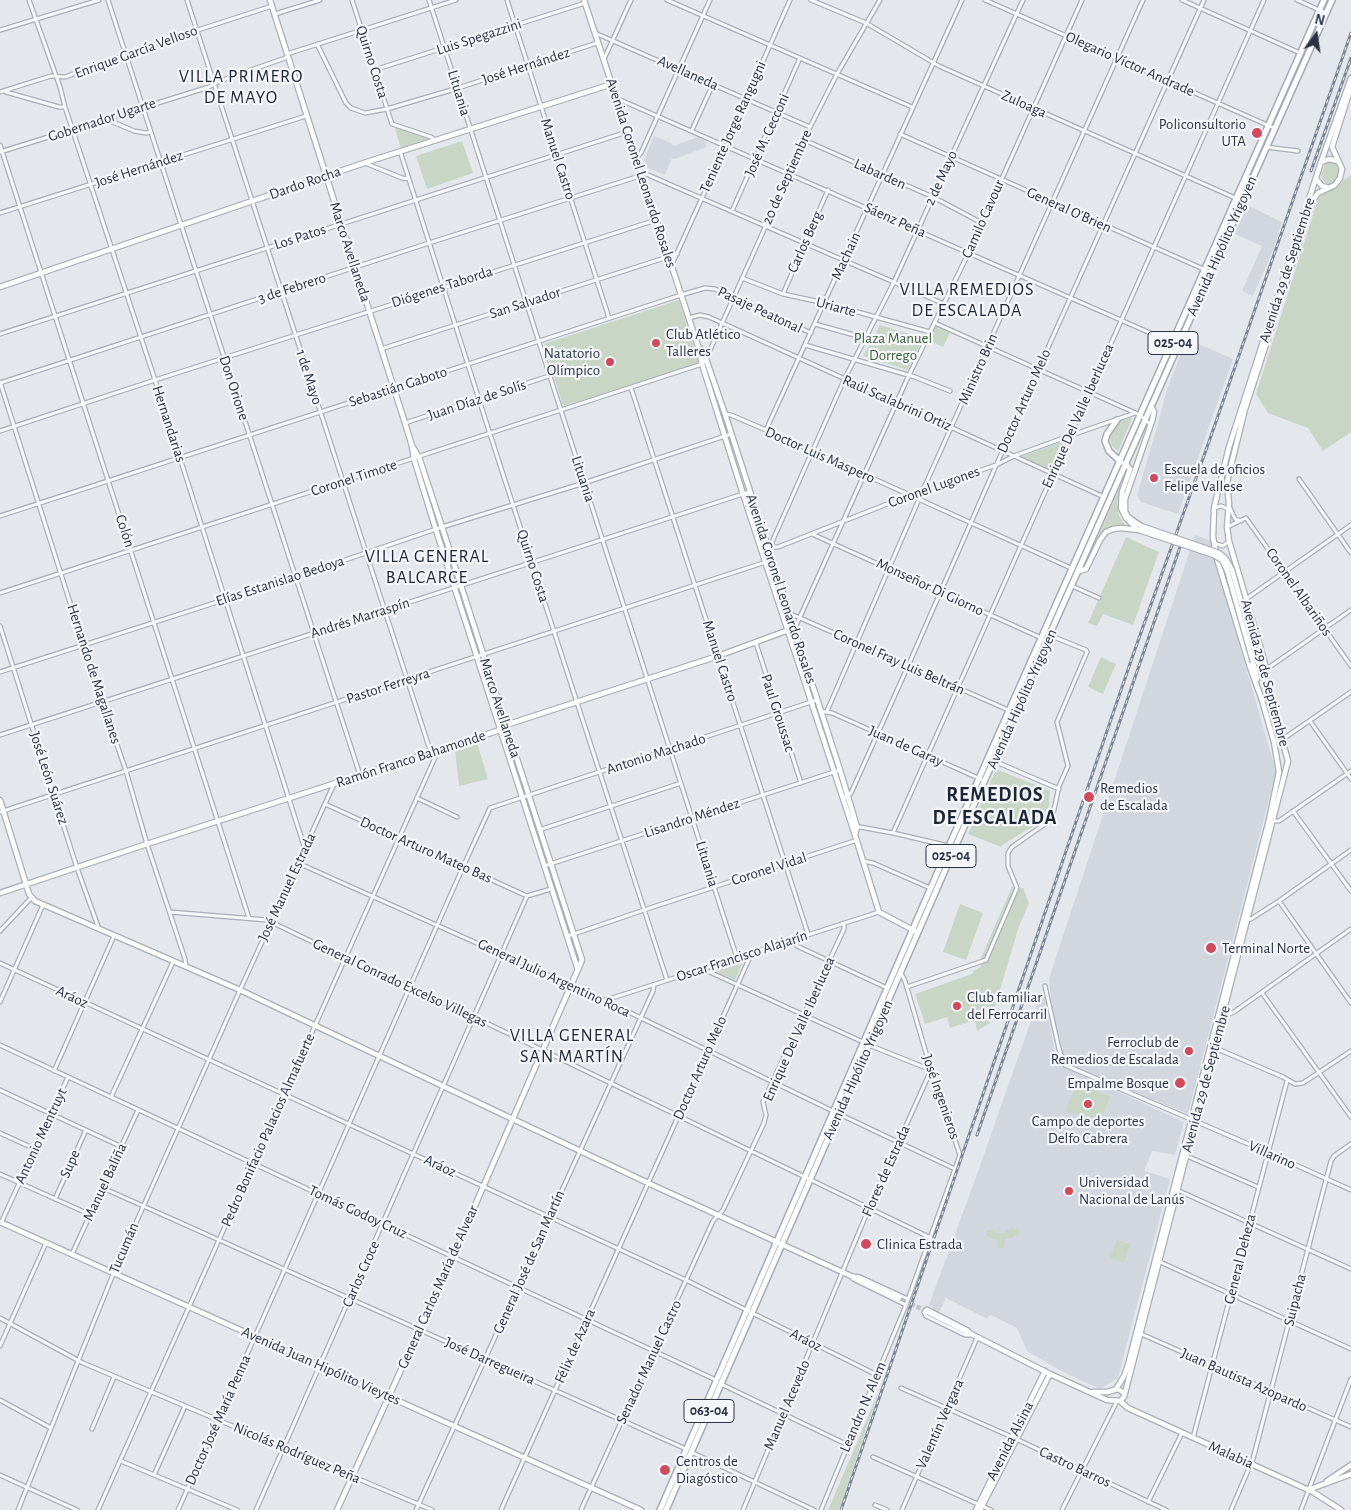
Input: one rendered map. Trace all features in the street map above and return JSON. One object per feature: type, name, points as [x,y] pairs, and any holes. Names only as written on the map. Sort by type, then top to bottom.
[{"type":"main road","name":"Avenida Hipólito Yrigoyen","points":[[867,1044],[888,988],[916,931],[982,779],[1009,710],[1072,568],[1104,498],[1145,420],[1324,0]]},
{"type":"main road","name":"Avenida Hipólito Yrigoyen","points":[[1239,200],[1266,147],[1271,127],[1332,0]]},
{"type":"main road","name":"Avenida Hipólito Yrigoyen","points":[[666,1510],[716,1380],[749,1311],[867,1044],[901,973],[931,888],[949,846],[982,779],[994,761],[1079,571],[1122,464],[1137,414],[1208,271]]},
{"type":"main road","points":[[1117,420],[1105,438],[1108,451],[1122,464]]},
{"type":"main road","name":"Avenida Hipólito Yrigoyen","points":[[660,1510],[721,1384],[749,1311]]},
{"type":"street","name":"Hernandarias","points":[[29,0],[57,77],[65,107],[155,380],[305,849]]},
{"type":"street","points":[[0,30],[100,0]]},
{"type":"street","name":"Don Orione","points":[[108,0],[360,776]]},
{"type":"street","name":"1 de Mayo","points":[[187,0],[431,753]]},
{"type":"street","name":"Marco Avellaneda","points":[[270,0],[405,423],[436,530],[578,970]]},
{"type":"street","points":[[275,14],[320,0]]},
{"type":"street","name":"Quirno Costa","points":[[352,0],[392,124],[431,137],[434,140]]},
{"type":"street","name":"Lituania","points":[[429,0],[737,958]]},
{"type":"street","name":"Gobernador Ugarte","points":[[1,152],[214,85],[220,81],[318,44],[456,0]]},
{"type":"street","name":"Manuel Castro","points":[[507,0],[609,318]]},
{"type":"street","points":[[603,59],[614,40],[631,0]]},
{"type":"street","points":[[667,0],[912,107]]},
{"type":"street","points":[[636,158],[642,153],[710,0]]},
{"type":"street","name":"Teniente Jorge Rangugni","points":[[671,266],[790,0]]},
{"type":"street","name":"Zuloaga","points":[[811,0],[866,23],[933,63],[1239,200]]},
{"type":"street","name":"20 de Septiembre","points":[[706,359],[810,127],[837,74],[880,0]]},
{"type":"street","name":"Machain","points":[[766,430],[962,0]]},
{"type":"street","name":"Olegario Víctor Andrade","points":[[985,0],[1271,127]]},
{"type":"street","name":"2 de Mayo","points":[[770,549],[844,380],[894,282],[1023,0]]},
{"type":"street","name":"Camilo Cavour","points":[[794,628],[909,375],[969,252],[1082,0]]},
{"type":"street","name":"Ministro Brin","points":[[827,711],[858,644],[951,428],[1143,0]]},
{"type":"street","points":[[1182,0],[1301,53]]},
{"type":"street","name":"Doctor Arturo Melo","points":[[845,797],[851,793],[972,523],[1002,450],[1204,0]]},
{"type":"street","name":"Enrique Del Valle Iberlucea","points":[[893,834],[1264,0]]},
{"type":"street","points":[[1298,0],[1326,13]]},
{"type":"street","name":"Luis Spegazzini","points":[[374,70],[584,2]]},
{"type":"street","name":"Avenida Coronel Leonardo Rosales","points":[[584,2],[689,318],[743,494],[814,713],[834,772],[845,797],[879,912]]},
{"type":"street","name":"Enrique García Velloso","points":[[2,92],[51,76],[65,77],[197,30],[272,6]]},
{"type":"street","name":"Avellaneda","points":[[594,33],[614,40],[810,127]]},
{"type":"street","name":"José Hernández","points":[[318,44],[349,106],[365,113],[387,109],[458,88],[598,43]]},
{"type":"street","name":"José M. Cecconi","points":[[732,211],[800,58]]},
{"type":"street","name":"Avenida 29 de Septiembre","points":[[1272,821],[1279,772],[1274,742],[1213,543],[1214,508],[1229,447],[1316,179],[1351,78]]},
{"type":"street","name":"Dardo Rocha","points":[[0,287],[400,151],[612,84]]},
{"type":"street","points":[[692,130],[713,84]]},
{"type":"street","name":"Avenida 29 de Septiembre","points":[[1124,1393],[1245,920],[1288,761],[1268,689],[1265,668],[1229,541],[1227,528],[1229,510],[1227,476],[1245,409],[1313,200],[1320,191],[1330,188],[1338,182],[1342,171],[1332,147],[1351,87]]},
{"type":"street","points":[[2,92],[65,107]]},
{"type":"street","name":"Sáenz Peña","points":[[616,98],[659,115],[1173,343]]},
{"type":"street","name":"José Hernández","points":[[0,213],[306,116]]},
{"type":"street","points":[[106,119],[109,122],[134,131],[151,132]]},
{"type":"street","name":"Los Patos","points":[[0,334],[628,132]]},
{"type":"street","name":"General O'Brien","points":[[900,134],[1208,271]]},
{"type":"street","name":"Labarden","points":[[804,140],[933,197],[982,223]]},
{"type":"street","name":"Colón","points":[[0,145],[249,918]]},
{"type":"street","points":[[1266,147],[1298,151]]},
{"type":"street","name":"Quirno Costa","points":[[400,151],[667,980]]},
{"type":"street","points":[[1322,162],[1329,159],[1338,160]]},
{"type":"street","points":[[364,163],[402,178],[410,179]]},
{"type":"street","points":[[642,176],[650,175],[944,304]]},
{"type":"street","name":"3 de Febrero","points":[[0,382],[642,176]]},
{"type":"street","points":[[1316,179],[1322,186],[1330,188]]},
{"type":"street","name":"Carlos Berg","points":[[783,294],[828,190]]},
{"type":"street","name":"Diógenes Taborda","points":[[0,431],[514,264],[656,220]]},
{"type":"street","points":[[668,257],[677,254]]},
{"type":"street","name":"San Salvador","points":[[381,350],[668,257]]},
{"type":"street","name":"Uriarte","points":[[742,278],[783,294],[825,303],[930,332]]},
{"type":"street","name":"Pasaje Peatonal","points":[[681,295],[710,288],[810,333]]},
{"type":"street","name":"Sebastián Gaboto","points":[[0,516],[681,295]]},
{"type":"street","name":"Raúl Scalabrini Ortiz","points":[[689,318],[700,315],[722,323],[1104,498]]},
{"type":"street","points":[[934,323],[1137,414],[1151,425]]},
{"type":"street","name":"Pasaje Peatonal","points":[[815,324],[865,338]]},
{"type":"street","points":[[805,345],[909,375],[950,391]]},
{"type":"street","name":"Avenida Coronel Leonardo Rosales","points":[[698,346],[706,359],[749,492],[770,549],[789,614],[840,770],[845,797]]},
{"type":"street","points":[[702,364],[706,359]]},
{"type":"street","name":"Coronel Timote","points":[[0,593],[702,364]]},
{"type":"street","name":"Juan Díaz de Solís","points":[[405,423],[549,376]]},
{"type":"street","name":"Hernando de Magallanes","points":[[0,382],[102,702],[126,771],[186,967]]},
{"type":"street","name":"Manuel Castro","points":[[631,388],[808,934]]},
{"type":"street","points":[[1139,530],[1129,523],[1121,508],[1121,497],[1151,425],[1154,412],[1151,406]]},
{"type":"street","name":"Doctor Luis Maspero","points":[[725,414],[766,430],[1079,571]]},
{"type":"street","name":"Coronel Lugones","points":[[762,553],[910,495],[996,465],[1014,456],[1137,414]]},
{"type":"street","name":"Elías Estanislao Bedoya","points":[[0,672],[731,434]]},
{"type":"street","name":"Marco Avellaneda","points":[[412,446],[419,457],[582,958],[543,1050]]},
{"type":"street","points":[[1122,464],[1131,473]]},
{"type":"street","points":[[1131,473],[1124,505],[1125,511],[1132,521],[1141,526],[1219,552],[1228,562],[1256,662],[1262,700]]},
{"type":"street","points":[[1300,479],[1351,553]]},
{"type":"street","name":"Andrés Marraspín","points":[[0,735],[749,492]]},
{"type":"street","points":[[1214,508],[1221,506],[1226,508],[1235,519],[1242,521]]},
{"type":"street","name":"Coronel Albariños","points":[[1242,521],[1246,518],[1351,666]]},
{"type":"street","points":[[1227,528],[1242,521]]},
{"type":"street","points":[[1246,599],[1351,525]]},
{"type":"street","points":[[1079,571],[1086,569],[1106,532],[1121,528],[1139,530],[1214,555],[1222,560],[1227,570],[1256,662],[1268,689]]},
{"type":"street","name":"Monseñor Di Giorno","points":[[812,534],[990,615],[1086,650],[1087,652],[1057,722],[1068,766],[1059,789]]},
{"type":"street","points":[[1213,543],[1220,546],[1225,545],[1229,541]]},
{"type":"street","name":"Pastor Ferreyra","points":[[2,812],[772,560]]},
{"type":"street","points":[[1072,586],[1099,598]]},
{"type":"street","points":[[1265,668],[1271,666],[1351,610]]},
{"type":"street","points":[[783,615],[789,614]]},
{"type":"street","name":"Coronel Fray Luis Beltrán","points":[[789,614],[1015,713]]},
{"type":"street","name":"José León Suárez","points":[[0,626],[77,868],[99,930]]},
{"type":"street","name":"Ramón Franco Bahamonde","points":[[0,893],[438,751],[500,730],[506,726],[788,632],[794,628]]},
{"type":"street","name":"Paul Groussac","points":[[756,643],[800,783]]},
{"type":"street","points":[[1274,742],[1283,739],[1351,692]]},
{"type":"street","name":"Antonio Machado","points":[[494,806],[817,700]]},
{"type":"street","points":[[814,713],[827,711]]},
{"type":"street","name":"Juan de Garay","points":[[827,711],[982,779]]},
{"type":"street","points":[[1310,721],[1349,773],[1351,779]]},
{"type":"street","name":"Pedro Bonifacio Palacios Almafuerte","points":[[98,1510],[438,751]]},
{"type":"street","points":[[907,987],[986,960],[1016,888],[1008,866],[1008,852],[1012,847],[1052,819],[1059,789],[994,761]]},
{"type":"street","name":"Lisandro Méndez","points":[[544,866],[840,770]]},
{"type":"street","points":[[1272,821],[1279,821],[1349,773]]},
{"type":"street","points":[[539,830],[681,783]]},
{"type":"street","name":"José Manuel Estrada","points":[[240,990],[334,784]]},
{"type":"street","points":[[417,798],[457,816]]},
{"type":"street","points":[[0,800],[2,812],[26,885],[32,898],[43,905],[240,990],[648,1183],[899,1298]]},
{"type":"street","name":"Doctor Arturo Mateo Bas","points":[[325,804],[527,896]]},
{"type":"street","name":"Doctor José María Penna","points":[[178,1510],[463,867],[488,812],[494,806]]},
{"type":"street","points":[[1293,811],[1351,892]]},
{"type":"street","points":[[855,828],[949,846]]},
{"type":"street","name":"Coronel Vidal","points":[[568,936],[856,838]]},
{"type":"street","points":[[1245,920],[1279,901],[1351,850]]},
{"type":"street","points":[[863,861],[873,863],[931,888]]},
{"type":"street","name":"General Julio Argentino Roca","points":[[298,863],[606,1000],[836,1113],[955,1168]]},
{"type":"street","points":[[527,896],[551,888]]},
{"type":"street","name":"Carlos Croce","points":[[256,1510],[445,1086],[527,896]]},
{"type":"street","points":[[0,931],[32,898]]},
{"type":"street","points":[[1279,901],[1351,1003]]},
{"type":"street","points":[[0,1002],[43,905]]},
{"type":"street","name":"General Conrado Excelso Villegas","points":[[170,912],[271,921],[807,1178]]},
{"type":"street","points":[[879,912],[916,931]]},
{"type":"street","name":"Oscar Francisco Alajarín","points":[[606,1000],[879,912]]},
{"type":"street","name":"Enrique Del Valle Iberlucea","points":[[719,1216],[766,1118],[763,1102],[844,929],[844,923]]},
{"type":"street","points":[[1222,1013],[1229,1014],[1234,1012],[1351,929]]},
{"type":"street","name":"Antonio Mentruyt","points":[[54,1070],[114,936]]},
{"type":"street","points":[[792,940],[798,946],[888,988]]},
{"type":"street","name":"Doctor Arturo Melo","points":[[648,1183],[750,954]]},
{"type":"street","points":[[111,1097],[173,962]]},
{"type":"street","name":"Aráoz","points":[[0,963],[686,1280],[877,1375]]},
{"type":"street","points":[[702,969],[867,1044],[931,1070]]},
{"type":"street","name":"José Ingenieros","points":[[901,973],[907,987],[931,1070],[960,1152],[906,1305]]},
{"type":"street","name":"General José de San Martín","points":[[416,1510],[653,991],[654,984]]},
{"type":"street","name":"Villarino","points":[[1045,986],[1064,1065],[1351,1190]]},
{"type":"street","name":"Tucumán","points":[[18,1510],[114,1272],[240,990]]},
{"type":"street","points":[[1262,992],[1351,1117]]},
{"type":"street","name":"Tomás Godoy Cruz","points":[[0,1046],[587,1318],[716,1380]]},
{"type":"street","points":[[1213,1047],[1296,1084],[1303,1083],[1320,1073],[1351,1051]]},
{"type":"street","name":"General Carlos María de Alvear","points":[[337,1510],[420,1330],[543,1050]]},
{"type":"street","name":"Flores de Estrada","points":[[842,1272],[931,1070]]},
{"type":"street","name":"Antonio Mentruyt","points":[[1,1222],[68,1077]]},
{"type":"street","name":"General Deheza","points":[[1193,1438],[1287,1081]]},
{"type":"street","points":[[0,1090],[122,1147]]},
{"type":"street","name":"Manuel Baliña","points":[[72,1254],[138,1110]]},
{"type":"street","name":"Avenida 29 de Septiembre","points":[[1176,1189],[1194,1121]]},
{"type":"street","name":"Supe","points":[[55,1199],[86,1130]]},
{"type":"street","points":[[0,1133],[35,1149]]},
{"type":"street","name":"Suipacha","points":[[1231,1510],[1251,1464],[1332,1158],[1351,1144]]},
{"type":"street","points":[[1186,1156],[1258,1187]]},
{"type":"street","points":[[0,1174],[90,1214]]},
{"type":"street","points":[[807,1178],[931,1238]]},
{"type":"street","name":"Félix de Azara","points":[[501,1510],[648,1183]]},
{"type":"street","name":"José Darregueira","points":[[102,1188],[689,1450],[814,1510]]},
{"type":"street","points":[[1176,1189],[1351,1269]]},
{"type":"street","name":"Senador Manuel Castro","points":[[581,1510],[713,1221],[719,1216]]},
{"type":"street","name":"Avenida Juan Hipólito Vieytes","points":[[1,1222],[641,1510]]},
{"type":"street","points":[[0,1346],[46,1243]]},
{"type":"street","points":[[1157,1261],[1351,1349]]},
{"type":"street","name":"Manuel Acevedo","points":[[743,1510],[842,1272]]},
{"type":"street","points":[[848,1275],[860,1277],[908,1299]]},
{"type":"street","points":[[848,1275],[858,1282],[906,1305]]},
{"type":"street","name":"Leandro N. Alem","points":[[821,1510],[906,1305]]},
{"type":"street","name":"Malabia","points":[[929,1309],[968,1330],[972,1335],[965,1335],[926,1316],[924,1311],[929,1309]]},
{"type":"street","name":"Malabia","points":[[926,1311],[1047,1372],[1107,1400],[1118,1401],[1128,1408],[1308,1490],[1341,1510]]},
{"type":"street","name":"Nicolás Rodríguez Peña","points":[[0,1318],[78,1361],[432,1510]]},
{"type":"street","name":"Avenida 29 de Septiembre","points":[[1116,1389],[1126,1372],[1138,1333]]},
{"type":"street","name":"Juan Bautista Azopardo","points":[[1138,1333],[1351,1428]]},
{"type":"street","name":"Valentín Vergara","points":[[902,1510],[977,1338]]},
{"type":"street","name":"Avenida Alsina","points":[[976,1510],[980,1507],[1047,1372]]},
{"type":"street","points":[[92,1429],[114,1377]]},
{"type":"street","points":[[1300,1510],[1351,1380]]},
{"type":"street","points":[[721,1384],[848,1445]]},
{"type":"street","name":"Castro Barros","points":[[901,1388],[1014,1438],[1166,1510]]},
{"type":"street","points":[[1116,1389],[1112,1396],[1118,1401]]},
{"type":"street","points":[[1062,1510],[1118,1401],[1124,1399],[1124,1393],[1121,1389],[1092,1392]]},
{"type":"street","points":[[0,1400],[51,1428]]},
{"type":"street","points":[[154,1475],[185,1406]]},
{"type":"street","points":[[1148,1502],[1182,1433]]},
{"type":"street","points":[[873,1456],[980,1507],[991,1510]]},
{"type":"street","points":[[121,1461],[238,1510]]},
{"type":"street","points":[[1320,1486],[1351,1465]]},
{"type":"street","points":[[1308,1490],[1351,1474]]},
{"type":"street","points":[[0,1475],[77,1510]]},
{"type":"street","points":[[875,1505],[887,1510]]},
{"type":"street","points":[[1154,1510],[1156,1506]]},
{"type":"shaded area","points":[[654,136],[671,143],[673,146],[698,137],[704,140],[707,147],[675,159],[672,158],[665,175],[646,167],[644,160]]},
{"type":"shaded area","points":[[1247,205],[1282,222],[1274,248],[1253,296],[1242,291],[1262,246],[1235,234]]},
{"type":"shaded area","points":[[1187,339],[1233,359],[1178,514],[1141,502],[1137,495],[1167,389]]},
{"type":"shaded area","points":[[1195,535],[1214,542],[1215,560],[1276,772],[1188,1114],[1065,1063],[1053,1016],[1049,979]]},
{"type":"shaded area","name":"Universidad Nacional de Lanús","points":[[1045,996],[1055,1053],[1053,1062],[1184,1122],[1175,1155],[1152,1151],[1144,1171],[1170,1179],[1118,1378],[1100,1389],[1061,1371],[1027,1351],[1017,1328],[991,1315],[986,1318],[946,1298],[939,1313],[929,1305],[1039,998]]},
{"type":"green space","points":[[396,127],[428,138],[428,139],[401,148]]},
{"type":"green space","points":[[462,141],[473,173],[427,189],[416,156]]},
{"type":"green space","points":[[1329,161],[1335,161],[1340,168],[1336,183],[1327,185],[1321,175]]},
{"type":"green space","points":[[1351,175],[1351,432],[1323,451],[1308,428],[1268,413],[1256,394],[1318,199],[1322,194],[1337,188]]},
{"type":"green space","name":"Club Atlético Talleres","points":[[679,300],[699,364],[563,406],[544,344]]},
{"type":"green space","name":"Plaza Manuel Dorrego","points":[[880,325],[923,338],[908,370],[863,356]]},
{"type":"green space","name":"Plaza Manuel Dorrego","points":[[935,325],[951,331],[943,347],[928,340]]},
{"type":"green space","points":[[1132,419],[1118,451],[1112,446],[1110,437],[1120,421]]},
{"type":"green space","points":[[1064,441],[1051,471],[1021,457]]},
{"type":"green space","points":[[1126,474],[1117,503],[1119,516],[1125,525],[1111,528],[1104,532],[1090,554]]},
{"type":"green space","points":[[1126,537],[1159,552],[1133,625],[1103,614],[1097,626],[1088,623]]},
{"type":"green space","points":[[1101,657],[1116,664],[1103,694],[1088,687]]},
{"type":"green space","points":[[477,743],[488,779],[459,786],[455,750]]},
{"type":"green space","points":[[996,769],[1050,791],[1048,817],[1001,847],[968,834]]},
{"type":"green space","name":"Club familiar del Ferrocarril","points":[[1012,887],[1023,888],[1029,903],[1019,926],[990,1023],[977,1031],[975,1020],[950,1028],[947,1017],[925,1024],[915,994],[972,974],[973,971],[981,967],[981,958]]},
{"type":"green space","points":[[960,904],[983,913],[966,960],[943,952]]},
{"type":"green space","points":[[744,959],[735,980],[710,969]]},
{"type":"green space","name":"Campo de deportes Delfo Cabrera","points":[[1076,1084],[1110,1096],[1100,1123],[1066,1111]]},
{"type":"green space","points":[[1011,1228],[1017,1230],[1017,1234],[1012,1238],[1007,1237],[1004,1247],[1000,1249],[996,1246],[998,1239],[992,1239],[986,1235],[986,1231],[991,1229],[997,1233],[1004,1233]]},
{"type":"green space","points":[[1117,1240],[1130,1244],[1124,1263],[1110,1258]]},
{"type":"green space","points":[[880,1388],[839,1510],[828,1510],[853,1452]]},
{"type":"tunnel","points":[[899,1298],[926,1311]]},
{"type":"railway","points":[[841,1510],[1133,655],[1351,33]]},
{"type":"railway","points":[[1311,171],[1351,58]]},
{"type":"railway","points":[[977,1135],[1180,547]]},
{"type":"place","name":"Policonsultorio UTA","points":[[1257,133]]},
{"type":"place","name":"Club Atlético Talleres","points":[[656,343]]},
{"type":"place","name":"Natatorio Olímpico","points":[[610,362]]},
{"type":"place","name":"Escuela de oficios Felipe Vallese","points":[[1154,478]]},
{"type":"place","name":"Remedios de Escalada","points":[[1089,797]]},
{"type":"place","name":"Terminal Norte","points":[[1211,948]]},
{"type":"place","name":"Club familiar del Ferrocarril","points":[[957,1006]]},
{"type":"place","name":"Ferroclub de Remedios de Escalada","points":[[1189,1051]]},
{"type":"place","name":"Empalme Bosque","points":[[1180,1083]]},
{"type":"place","name":"Campo de deportes Delfo Cabrera","points":[[1088,1104]]},
{"type":"place","name":"Universidad Nacional de Lanús","points":[[1069,1191]]},
{"type":"place","name":"Clinica Estrada","points":[[866,1244]]},
{"type":"place","name":"Centros de Diagóstico","points":[[665,1470]]},
{"type":"district","name":"VILLA PRIMERO DE MAYO","points":[[241,87]]},
{"type":"district","name":"VILLA REMEDIOS DE ESCALADA","points":[[967,300]]},
{"type":"district","name":"VILLA GENERAL BALCARCE","points":[[427,567]]},
{"type":"district","name":"REMEDIOS DE ESCALADA","points":[[995,806]]},
{"type":"district","name":"VILLA GENERAL SAN MARTÍN","points":[[572,1046]]}]
